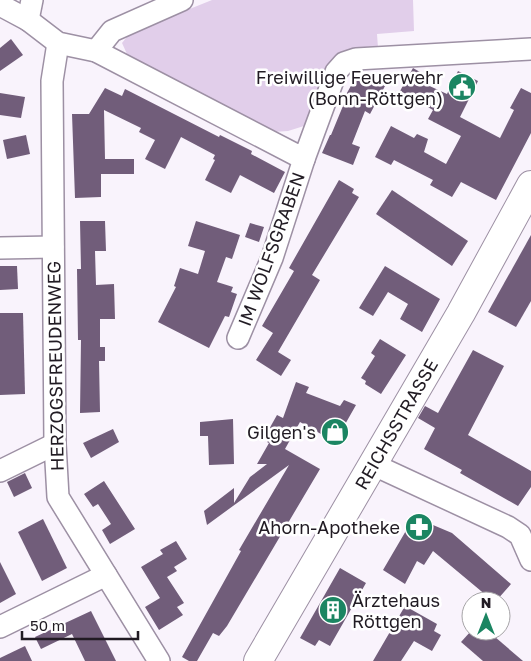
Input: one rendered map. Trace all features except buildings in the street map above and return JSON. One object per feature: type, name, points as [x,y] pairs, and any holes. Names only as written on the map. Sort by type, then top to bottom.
[{"type":"main road","name":"REICHSSTRASSE","points":[[258,661],[461,313],[531,185]]},
{"type":"street","points":[[96,51],[112,31],[182,0]]},
{"type":"street","points":[[0,5],[30,10],[58,43],[96,51],[304,159]]},
{"type":"street","name":"HERZOGSFREUDENWEG","points":[[58,43],[52,81],[55,444],[58,497],[159,661]]},
{"type":"street","name":"IM WOLFSGRABEN","points":[[238,338],[272,258],[304,159],[336,72],[344,63],[356,59],[531,49]]},
{"type":"street","points":[[0,248],[53,247]]},
{"type":"street","points":[[0,471],[55,444]]},
{"type":"street","points":[[372,464],[508,527],[520,535],[531,560]]},
{"type":"street","points":[[0,627],[106,575]]},
{"type":"shaded area","points":[[212,0],[413,0],[414,31],[377,34],[378,48],[342,51],[333,58],[304,126],[288,131],[273,132],[127,54],[122,43],[130,33]]},
{"type":"place","name":"Freiwillige Feuerwehr (Bonn-Röttgen)","points":[[462,87]]},
{"type":"place","name":"Gilgen's","points":[[335,432]]},
{"type":"place","name":"Ahorn-Apotheke","points":[[419,527]]},
{"type":"place","name":"Ärztehaus Röttgen","points":[[333,610]]}]
